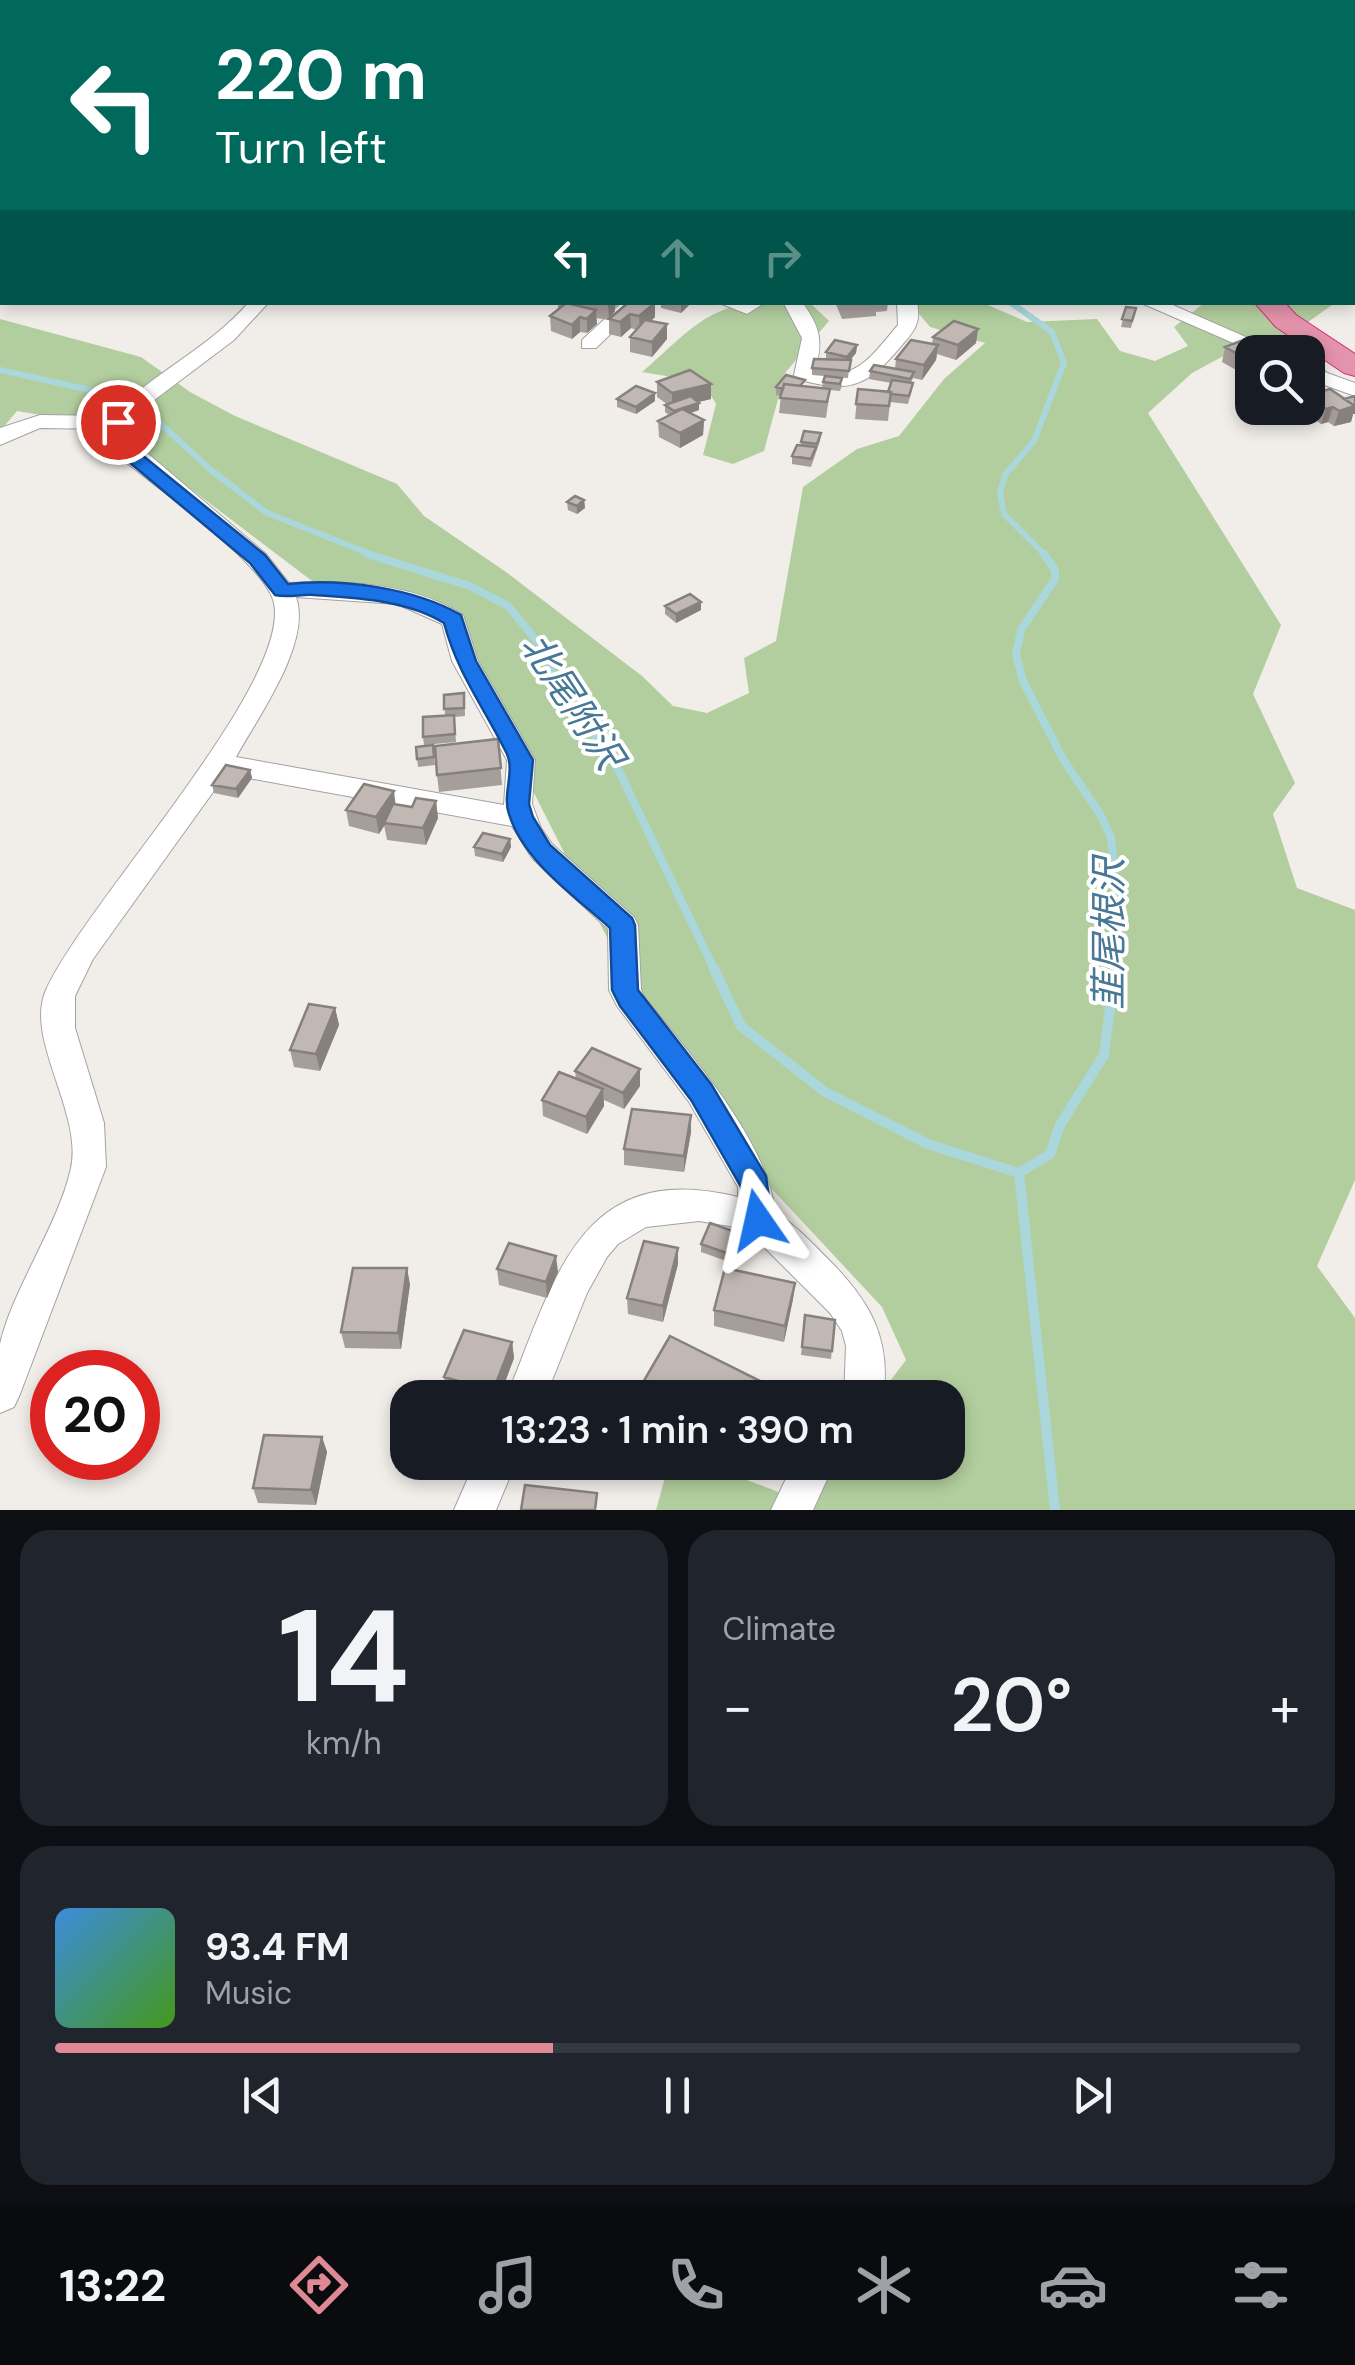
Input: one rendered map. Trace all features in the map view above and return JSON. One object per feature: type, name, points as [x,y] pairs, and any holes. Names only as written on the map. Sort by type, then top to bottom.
[{"type":"highway","points":[[1271,305],[1286,322],[1355,368]]},
{"type":"street","points":[[0,438],[10,429],[30,422],[123,417],[160,382],[226,336],[257,305]]},
{"type":"street","points":[[589,344],[632,305]]},
{"type":"street","points":[[794,305],[813,338],[813,356],[804,375],[844,382],[862,378],[906,327],[910,318],[907,305]]},
{"type":"street","points":[[1155,305],[1235,338]]},
{"type":"street","points":[[1325,379],[1355,390]]},
{"type":"street","points":[[0,1394],[90,1166],[87,1123],[59,1028],[60,996],[80,953],[219,763],[282,645],[286,606],[282,591],[258,559],[136,458],[122,442],[123,417]]},
{"type":"street","points":[[282,591],[309,588],[390,597],[434,608],[454,620],[465,661],[521,760],[521,818],[542,851],[623,925],[625,990],[633,1006],[701,1092],[755,1185],[758,1220]]},
{"type":"street","points":[[219,763],[521,818]]},
{"type":"street","points":[[534,1380],[584,1262],[602,1234],[655,1208],[719,1208],[758,1220],[796,1251],[845,1302],[860,1326],[866,1346],[863,1380]]},
{"type":"street","points":[[475,1510],[488,1480]]},
{"type":"street","points":[[792,1510],[806,1480]]},
{"type":"green space","points":[[812,305],[829,321],[785,373],[764,451],[733,464],[703,455],[716,404],[703,382],[642,372],[701,322],[728,308]]},
{"type":"green space","points":[[912,305],[988,305],[1027,322],[1097,319],[1120,351],[1155,361],[1188,346],[1174,327],[1202,305],[1332,305],[1292,335],[1235,335],[1235,350],[1192,373],[1148,413],[1281,625],[1253,694],[1295,783],[1273,814],[1297,888],[1355,910],[1355,1180],[1317,1266],[1355,1318],[1355,1510],[656,1510],[664,1480],[747,1480],[800,1500],[816,1480],[965,1480],[965,1380],[891,1380],[906,1360],[882,1307],[770,1187],[621,965],[446,619],[316,584],[108,426],[17,411],[0,431],[0,319],[141,357],[190,392],[235,416],[397,484],[424,516],[506,572],[642,676],[673,706],[707,713],[749,693],[744,658],[776,641],[803,487],[857,449],[899,436],[944,379],[985,343],[930,327]]},
{"type":"building","points":[[564,305],[596,310],[572,325],[550,316]]},
{"type":"building","points":[[625,305],[653,305],[639,316],[630,314],[620,322],[609,319]]},
{"type":"building","points":[[1126,307],[1136,308],[1132,321],[1122,319]]},
{"type":"building","points":[[645,320],[667,324],[652,342],[630,337]]},
{"type":"building","points":[[954,321],[978,329],[958,345],[933,337]]},
{"type":"building","points":[[835,340],[857,345],[847,357],[826,352]]},
{"type":"building","points":[[911,340],[938,345],[924,365],[896,359]]},
{"type":"building","points":[[814,359],[851,360],[849,371],[812,368]]},
{"type":"building","points":[[874,365],[914,372],[910,379],[870,371]]},
{"type":"building","points":[[690,370],[711,384],[672,393],[657,382]]},
{"type":"building","points":[[786,375],[805,380],[800,386],[776,387]]},
{"type":"building","points":[[825,376],[842,378],[840,384],[823,382]]},
{"type":"building","points":[[892,380],[913,383],[909,396],[888,392]]},
{"type":"building","points":[[784,384],[830,389],[827,402],[780,398]]},
{"type":"building","points":[[636,386],[655,393],[636,407],[617,399]]},
{"type":"building","points":[[858,389],[891,392],[889,406],[856,404]]},
{"type":"building","points":[[1330,389],[1355,406],[1339,411],[1333,407],[1326,409],[1325,390]]},
{"type":"building","points":[[691,396],[699,403],[674,411],[665,405]]},
{"type":"building","points":[[682,409],[704,420],[680,433],[658,421]]},
{"type":"building","points":[[804,431],[821,433],[817,444],[801,442]]},
{"type":"building","points":[[797,445],[816,447],[811,459],[792,456]]},
{"type":"building","points":[[575,496],[584,500],[577,506],[567,502]]},
{"type":"building","points":[[690,594],[701,602],[676,614],[665,606]]},
{"type":"building","points":[[464,693],[464,708],[444,709],[444,695]]},
{"type":"building","points":[[454,715],[455,734],[423,737],[423,717]]},
{"type":"building","points":[[498,739],[501,768],[437,775],[435,746]]},
{"type":"building","points":[[433,745],[434,757],[417,759],[416,747]]},
{"type":"building","points":[[226,765],[250,770],[236,789],[212,785]]},
{"type":"building","points":[[364,784],[394,791],[376,817],[346,810]]},
{"type":"building","points":[[416,798],[436,801],[423,828],[384,823],[393,804],[412,807]]},
{"type":"building","points":[[483,833],[510,839],[502,854],[474,847]]},
{"type":"building","points":[[309,1004],[335,1008],[316,1054],[290,1050]]},
{"type":"building","points":[[592,1048],[640,1069],[623,1093],[575,1071]]},
{"type":"building","points":[[559,1072],[603,1089],[586,1117],[542,1100]]},
{"type":"building","points":[[632,1109],[691,1115],[684,1156],[624,1149]]},
{"type":"building","points":[[710,1223],[744,1235],[735,1256],[701,1244]]},
{"type":"building","points":[[644,1241],[678,1248],[663,1306],[627,1298]]},
{"type":"building","points":[[509,1243],[556,1256],[546,1282],[497,1269]]},
{"type":"building","points":[[353,1268],[407,1268],[398,1333],[341,1332]]},
{"type":"building","points":[[725,1268],[795,1283],[785,1326],[714,1310]]},
{"type":"building","points":[[805,1315],[835,1320],[832,1351],[802,1347]]},
{"type":"building","points":[[464,1330],[512,1342],[497,1380],[444,1377]]},
{"type":"building","points":[[670,1336],[758,1380],[644,1380]]},
{"type":"building","points":[[264,1435],[322,1437],[311,1490],[253,1488]]},
{"type":"building","points":[[525,1485],[597,1493],[595,1510],[521,1510]]},
{"type":"waterway","name":"韮尾根沢","points":[[1014,305],[1052,332],[1064,363],[1034,441],[1005,475],[1000,493],[1004,514],[1044,554]]},
{"type":"waterway","name":"北尾附沢","points":[[0,370],[112,395],[151,415],[211,470],[267,513],[375,556]]},
{"type":"waterway","name":"北尾附沢","points":[[367,554],[470,586],[508,606],[541,646],[556,682],[617,767],[714,969]]},
{"type":"waterway","name":"韮尾根沢","points":[[1044,554],[1055,570],[1055,579],[1021,630],[1016,654],[1023,681],[1063,759],[1111,837],[1116,893],[1115,969]]},
{"type":"waterway","name":"北尾附沢","points":[[713,967],[741,1026],[825,1092],[928,1144],[1019,1173]]},
{"type":"waterway","name":"韮尾根沢","points":[[1019,1173],[1050,1154],[1060,1125],[1104,1055],[1115,967]]},
{"type":"waterway","name":"韮尾根沢","points":[[1019,1173],[1055,1510]]},
{"type":"route","points":[[118,422],[122,442],[136,458],[258,559],[282,591],[309,588],[390,597],[434,608],[454,620],[465,661],[516,744],[523,776],[518,804],[521,818],[542,851],[623,925],[625,990],[633,1006],[701,1092],[755,1185],[758,1220]]}]
